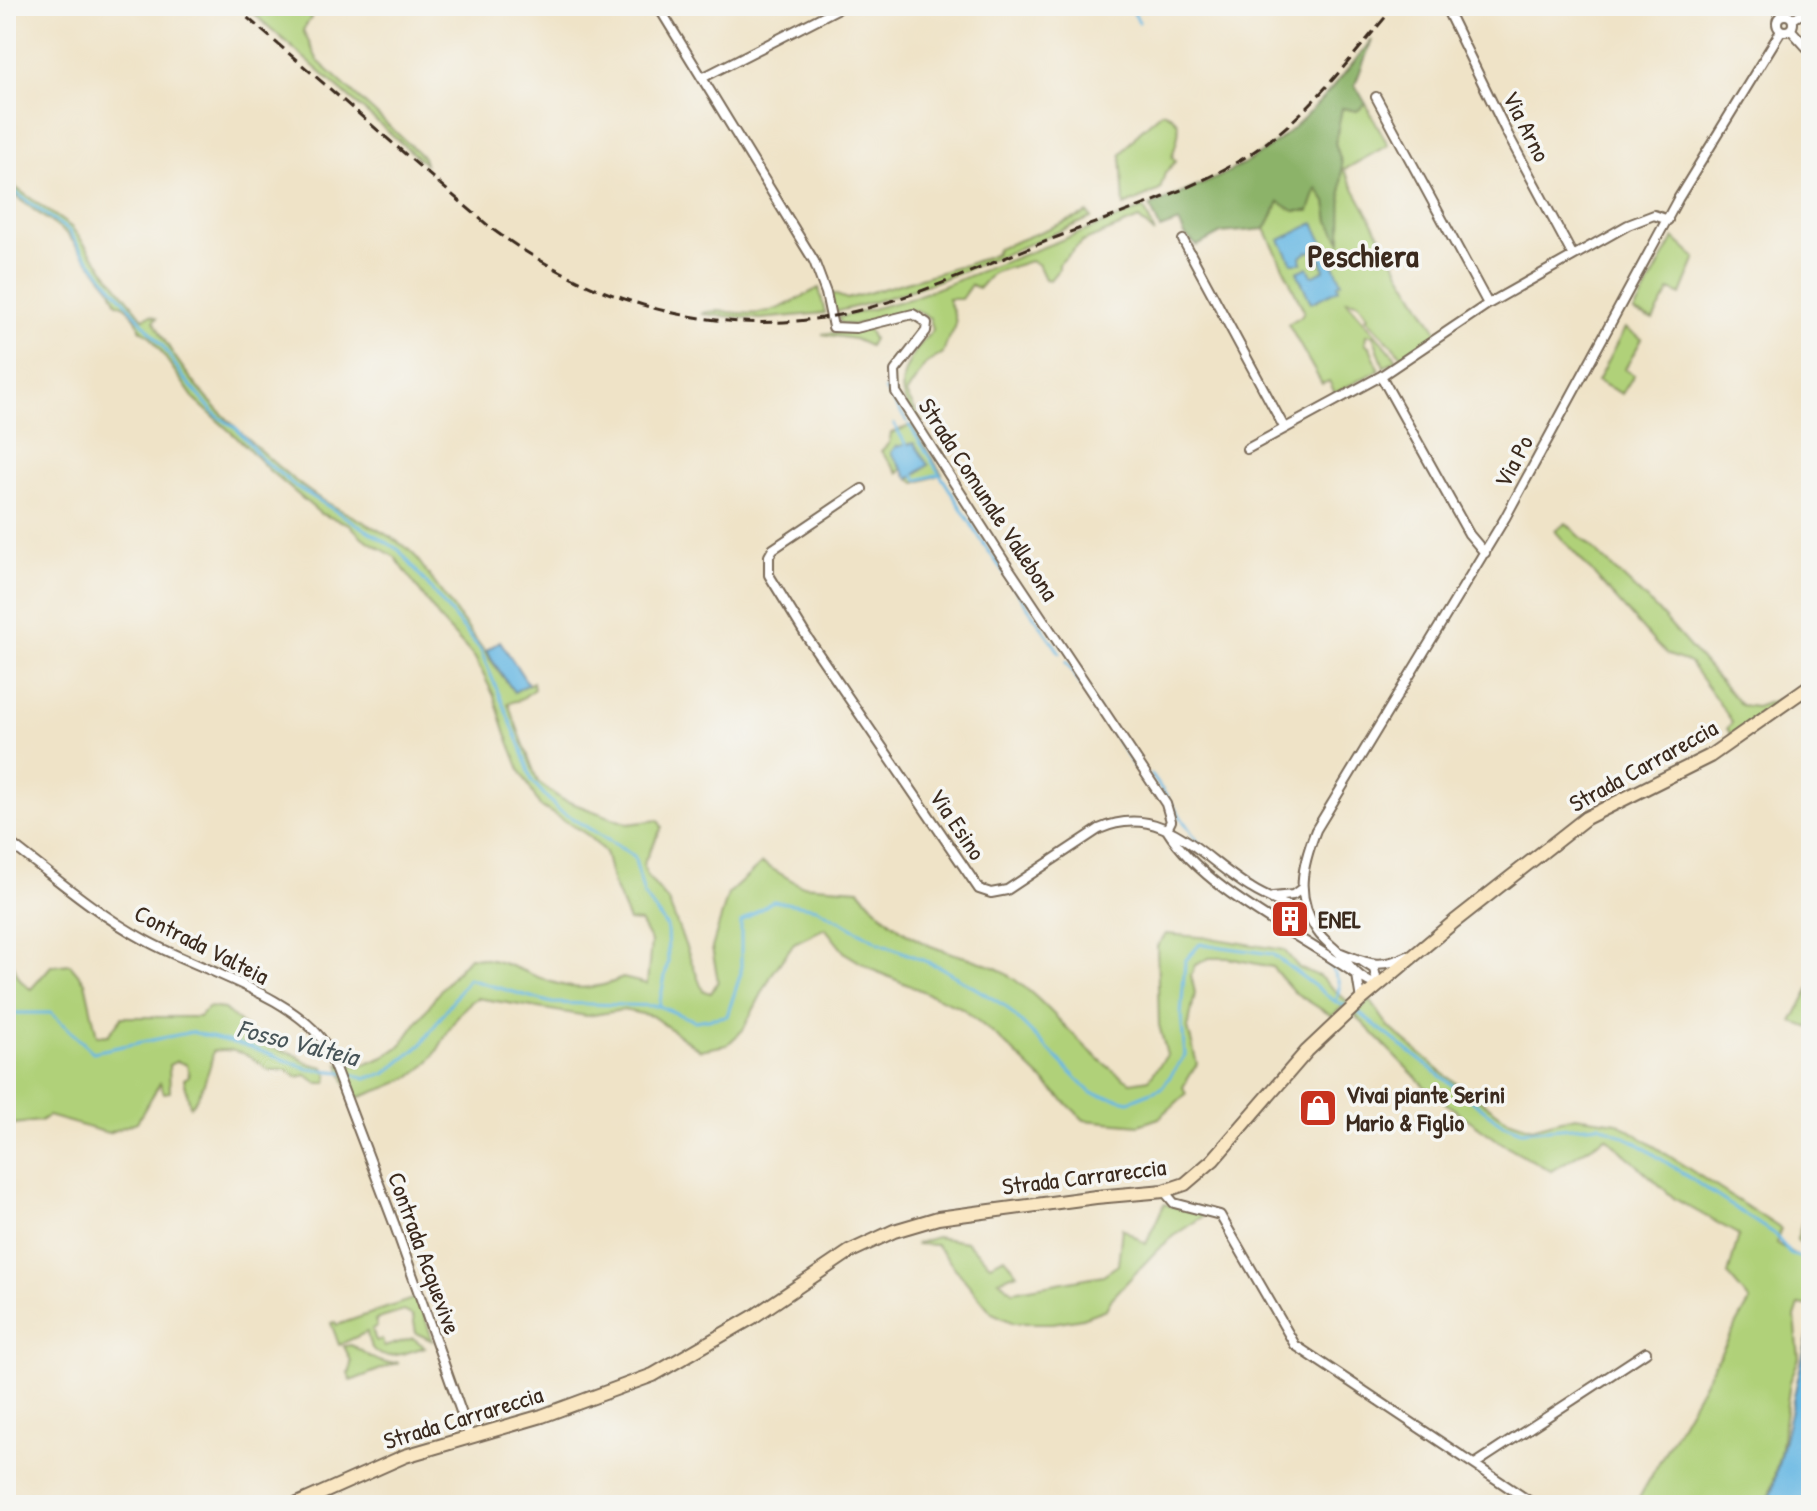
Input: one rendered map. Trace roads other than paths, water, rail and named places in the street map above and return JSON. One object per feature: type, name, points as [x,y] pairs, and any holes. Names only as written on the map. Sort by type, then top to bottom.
[{"type":"main road","name":"Strada Carrareccia","points":[[295,1505],[317,1500],[405,1456],[542,1416],[653,1375],[764,1310],[849,1252],[894,1231],[962,1215],[1164,1191],[1185,1184],[1205,1169],[1307,1051],[1419,950],[1586,818],[1710,756],[1811,685]]},
{"type":"street","name":"Strada Comunale Vallebona","points":[[658,6],[814,261],[826,293],[833,327],[856,328],[913,314],[927,323],[926,331],[895,371],[896,392],[996,549],[1166,804],[1171,821],[1167,829]]},
{"type":"street","points":[[702,78],[843,6]]},
{"type":"street","points":[[1773,6],[1780,17]]},
{"type":"street","points":[[1786,30],[1793,19],[1811,8]]},
{"type":"street","name":"Via Arno","points":[[1448,12],[1508,135],[1573,256]]},
{"type":"street","points":[[1780,17],[1793,19]]},
{"type":"street","points":[[1780,17],[1777,24],[1811,52]]},
{"type":"street","name":"Via Po","points":[[1307,914],[1301,889],[1302,870],[1316,830],[1485,553],[1668,220],[1786,30]]},
{"type":"street","points":[[1376,97],[1488,304]]},
{"type":"street","points":[[1247,449],[1381,376],[1488,304],[1628,225],[1654,215],[1668,220]]},
{"type":"street","points":[[1183,240],[1284,427]]},
{"type":"street","points":[[1381,376],[1469,534],[1485,553]]},
{"type":"street","name":"Via Esino","points":[[862,489],[773,549],[769,556],[769,575],[807,637],[974,884],[984,892],[1007,890],[1099,829],[1112,824],[1135,821],[1167,829]]},
{"type":"street","points":[[1167,829],[1191,842],[1231,875],[1268,897],[1307,914],[1319,934],[1357,975],[1360,1000]]},
{"type":"street","points":[[1167,829],[1185,855],[1216,883],[1357,975],[1378,985],[1378,974],[1374,969],[1338,952]]},
{"type":"street","name":"Contrada Valteia","points":[[6,840],[119,925],[288,1009],[311,1025],[320,1035],[341,1084]]},
{"type":"street","points":[[1268,897],[1288,897],[1301,889]]},
{"type":"street","points":[[1289,930],[1301,927],[1307,914]]},
{"type":"street","points":[[1363,962],[1388,964],[1419,950]]},
{"type":"street","name":"Contrada Acquevive","points":[[341,1084],[470,1437]]},
{"type":"street","points":[[1164,1191],[1174,1203],[1220,1215],[1295,1345],[1535,1505]]},
{"type":"street","points":[[1475,1464],[1646,1352]]},
{"type":"water","points":[[1314,223],[1342,282],[1338,284],[1339,289],[1311,303],[1297,272],[1308,267],[1312,276],[1324,270],[1321,257],[1315,251],[1307,252],[1301,257],[1302,263],[1292,263],[1280,240]]},
{"type":"water","points":[[914,443],[928,465],[909,479],[891,453],[895,447]]},
{"type":"water","points":[[500,641],[528,684],[514,692],[486,651]]},
{"type":"water","points":[[1811,1322],[1811,1505],[1767,1505],[1772,1491]]},
{"type":"waterway","points":[[1130,6],[1139,22]]},
{"type":"waterway","points":[[6,181],[12,190],[69,231],[81,250],[162,345],[184,378],[216,415],[237,429],[262,459],[295,486],[399,550],[480,649],[532,781],[557,809],[634,856],[644,895],[667,927],[668,961],[659,1006],[695,1021],[727,1016],[741,973],[741,922],[773,901],[817,908],[880,943],[940,967],[1005,1006],[1091,1093],[1129,1101],[1162,1088],[1185,1055],[1181,1015],[1185,961],[1200,944],[1272,954],[1336,1002],[1346,1006]]},
{"type":"waterway","points":[[885,390],[907,421]]},
{"type":"waterway","points":[[894,424],[906,445]]},
{"type":"waterway","points":[[909,425],[985,546],[1060,653]]},
{"type":"waterway","points":[[912,472],[918,480],[939,474]]},
{"type":"waterway","points":[[1066,662],[1134,766]]},
{"type":"waterway","points":[[1151,774],[1198,842],[1211,854]]},
{"type":"waterway","points":[[1327,963],[1338,981],[1336,1002]]},
{"type":"waterway","name":"Fosso Valteia","points":[[6,999],[10,1013],[51,1013],[93,1052],[192,1032],[253,1048],[309,1069],[366,1078],[385,1074],[421,1045],[468,979],[552,1003],[659,1006]]},
{"type":"waterway","points":[[1357,1011],[1501,1123],[1521,1131],[1600,1125],[1637,1143],[1774,1234],[1790,1253],[1811,1263]]},
{"type":"railway","points":[[234,6],[492,229],[529,254],[607,293],[690,316],[733,322],[822,318],[881,304],[1192,185],[1242,159],[1285,128],[1334,78],[1395,6]]},
{"type":"place","name":"ENEL","points":[[1290,919]]},
{"type":"place","name":"Vivai piante Serini Mario & Figlio","points":[[1318,1108]]},
{"type":"district","name":"Peschiera","points":[[1363,255]]}]
